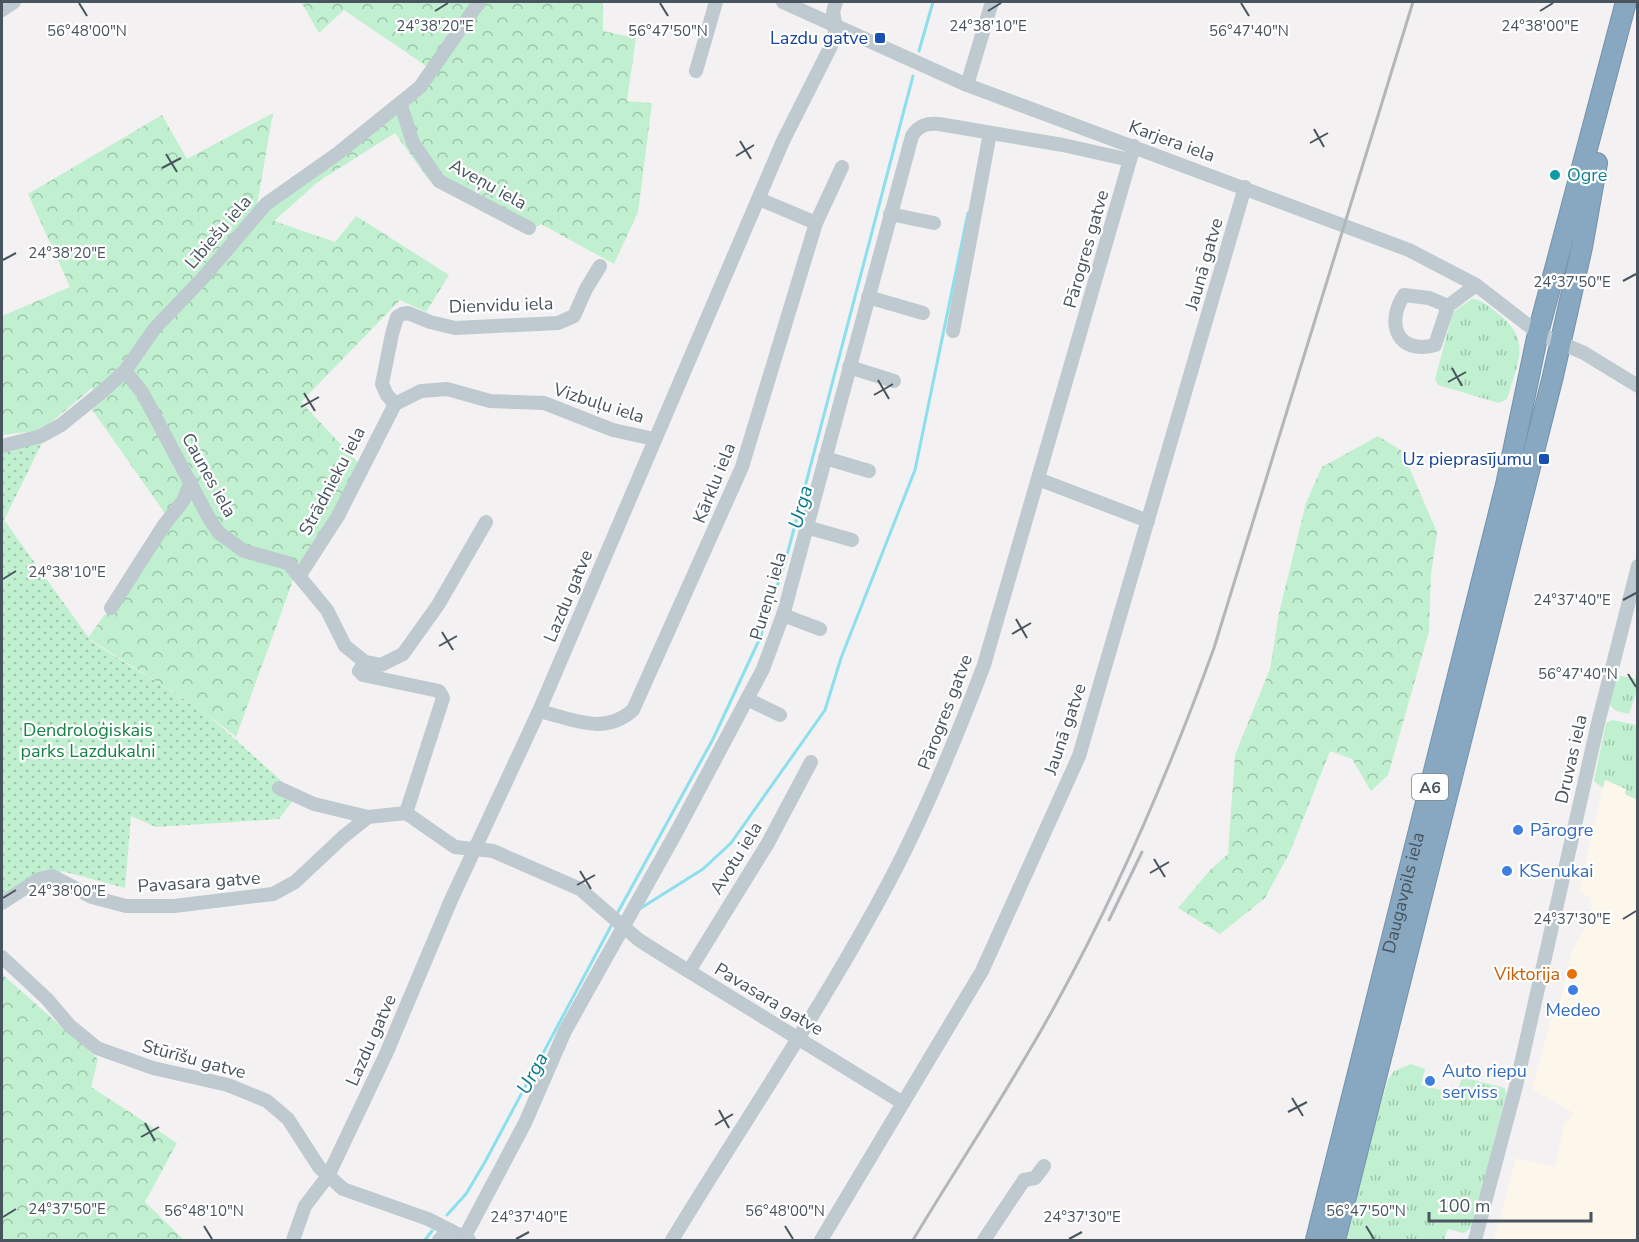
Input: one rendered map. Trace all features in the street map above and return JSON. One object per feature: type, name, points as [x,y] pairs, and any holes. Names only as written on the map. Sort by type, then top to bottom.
[{"type":"highway","name":"A6","points":[[1538,333],[1580,183],[1602,83],[1612,59],[1626,2]]},
{"type":"highway","name":"A6","points":[[1560,342],[1582,248],[1610,85],[1612,59]]},
{"type":"highway","name":"Daugavpils iela","points":[[1316,1240],[1503,497],[1538,333]]},
{"type":"highway","name":"Daugavpils iela","points":[[1335,1240],[1560,342]]},
{"type":"street","points":[[2,10],[14,2]]},
{"type":"street","name":"Lībiešu iela","points":[[2,446],[42,436],[61,425],[125,371],[155,328],[202,279],[266,204],[401,105],[420,87],[479,2]]},
{"type":"street","points":[[696,71],[716,2]]},
{"type":"street","name":"Karjera iela","points":[[783,2],[836,28],[967,85],[1132,153],[1245,188],[1409,250],[1476,285],[1538,333],[1584,353],[1638,386]]},
{"type":"street","name":"Lazdu gatve","points":[[293,1240],[305,1206],[328,1176],[386,1054],[474,851],[539,711],[783,141],[831,46],[836,28],[833,12],[836,2]]},
{"type":"street","points":[[967,85],[993,2]]},
{"type":"street","name":"Aveņu iela","points":[[401,105],[413,143],[439,181],[529,228]]},
{"type":"street","name":"Pureņu iela","points":[[466,1239],[525,1123],[565,1031],[622,924],[677,831],[771,653],[909,145],[916,129],[930,124],[990,134]]},
{"type":"street","points":[[953,331],[990,134],[1132,153]]},
{"type":"street","name":"Pārogres gatve","points":[[672,1240],[798,1038],[889,883],[957,738],[984,665],[1132,153]]},
{"type":"street","name":"Kārklu iela","points":[[539,711],[606,725],[622,720],[633,710],[742,467],[816,223],[842,167]]},
{"type":"street","name":"Jaunā gatve","points":[[820,1240],[982,971],[1079,756],[1245,188]]},
{"type":"street","points":[[759,200],[816,223]]},
{"type":"street","points":[[890,214],[934,224]]},
{"type":"street","name":"Dienvidu iela","points":[[395,404],[387,395],[382,384],[397,317],[408,313],[430,322],[455,328],[558,323],[574,316],[586,289],[600,266]]},
{"type":"street","points":[[1448,306],[1429,298],[1404,295],[1397,305],[1394,321],[1396,333],[1404,341],[1424,348],[1435,345],[1448,306],[1476,285]]},
{"type":"street","points":[[868,297],[923,313]]},
{"type":"street","points":[[849,367],[894,381]]},
{"type":"street","name":"Caunes iela","points":[[125,371],[142,392],[219,533],[244,551],[288,563],[300,575],[306,588],[335,622],[345,646],[365,662],[359,671],[363,675],[440,691],[443,698],[406,813]]},
{"type":"street","name":"Vizbuļu iela","points":[[395,404],[421,391],[447,389],[490,401],[544,403],[613,430],[654,439]]},
{"type":"street","name":"Strādnieku iela","points":[[300,575],[338,516],[395,404]]},
{"type":"street","points":[[825,458],[870,471]]},
{"type":"street","points":[[1038,479],[1148,520]]},
{"type":"street","points":[[111,609],[183,501],[191,482]]},
{"type":"street","points":[[365,662],[381,665],[403,654],[438,605],[486,522]]},
{"type":"street","points":[[807,527],[852,540]]},
{"type":"street","name":"Druvas iela","points":[[1475,1240],[1518,1076],[1595,735],[1638,566]]},
{"type":"street","points":[[783,615],[820,629]]},
{"type":"street","points":[[747,699],[780,715]]},
{"type":"street","name":"Avotu iela","points":[[689,971],[768,843],[811,762]]},
{"type":"street","points":[[279,789],[314,804],[368,818]]},
{"type":"street","points":[[406,813],[455,847],[474,851]]},
{"type":"street","name":"Pavasara gatve","points":[[2,903],[39,879],[52,876],[92,897],[126,906],[174,906],[273,894],[295,882],[343,837],[368,818],[406,813]]},
{"type":"street","name":"Pavasara gatve","points":[[474,851],[493,851],[560,878],[580,889],[639,940],[903,1102]]},
{"type":"street","name":"Stūrīšu gatve","points":[[2,957],[47,999],[70,1026],[97,1048],[153,1068],[228,1085],[278,1108],[328,1176],[343,1189],[450,1230],[466,1239]]},
{"type":"street","points":[[984,1240],[1024,1180],[1035,1178],[1044,1166]]},
{"type":"street","points":[[439,1240],[450,1230]]},
{"type":"shaded area","points":[[1605,779],[1626,790],[1625,794],[1637,800],[1637,1240],[1494,1240],[1516,1158],[1555,1167],[1564,1124],[1574,1113],[1532,1089],[1555,1006],[1559,1006],[1573,949],[1591,917],[1591,898],[1579,891]]},
{"type":"green space","points":[[301,2],[603,2],[603,31],[636,38],[627,101],[652,103],[638,212],[614,264],[541,224],[526,233],[428,179],[395,133],[319,181],[274,221],[335,242],[356,216],[449,275],[426,312],[400,300],[301,402],[368,473],[342,520],[295,575],[236,737],[207,714],[88,638],[171,522],[91,408],[93,387],[42,430],[2,435],[2,316],[70,287],[28,194],[162,115],[187,159],[273,113],[257,205],[330,163],[375,131],[396,113],[435,72],[344,10],[319,33]]},
{"type":"green space","points":[[1472,299],[1485,304],[1508,322],[1519,342],[1518,362],[1507,399],[1499,403],[1438,385],[1435,379],[1453,312]]},
{"type":"green space","points":[[1378,436],[1402,451],[1437,532],[1431,574],[1429,631],[1388,775],[1371,791],[1352,759],[1330,751],[1290,852],[1265,898],[1220,934],[1178,908],[1211,869],[1228,854],[1235,755],[1270,669],[1279,613],[1306,503],[1322,467]]},
{"type":"green space","name":"Dendroloģiskais parks Lazdukalni","points":[[43,441],[4,520],[91,641],[207,714],[297,795],[279,819],[156,827],[131,816],[125,888],[62,871],[2,907],[2,448]]},
{"type":"green space","points":[[1621,676],[1637,679],[1637,690],[1629,714],[1616,711],[1610,705],[1614,680]]},
{"type":"green space","points":[[1612,720],[1637,725],[1637,800],[1625,794],[1626,789],[1605,780],[1603,788],[1594,781],[1606,723]]},
{"type":"green space","points":[[2,974],[98,1059],[91,1087],[177,1143],[145,1202],[184,1240],[2,1240]]},
{"type":"green space","points":[[1411,1064],[1425,1069],[1421,1085],[1457,1094],[1462,1077],[1505,1088],[1506,1095],[1472,1227],[1464,1233],[1448,1229],[1444,1240],[1341,1240],[1388,1080],[1394,1071]]},
{"type":"waterway","name":"Urga","points":[[919,51],[933,2]]},
{"type":"waterway","name":"Urga","points":[[618,912],[713,739],[760,638],[786,559],[913,76]]},
{"type":"waterway","points":[[641,908],[703,869],[731,843],[825,710],[841,658],[915,470],[968,213]]},
{"type":"waterway","name":"Urga","points":[[447,1215],[466,1194],[485,1162],[611,926]]},
{"type":"waterway","name":"Urga","points":[[425,1240],[432,1231]]},
{"type":"railway","points":[[913,1240],[1024,1061],[1081,957],[1143,827],[1180,738],[1214,648],[1413,2]]},
{"type":"railway","points":[[1109,920],[1142,852]]},
{"type":"place","name":"Lazdu gatve","points":[[880,38]]},
{"type":"place","name":"Ogre","points":[[1555,175]]},
{"type":"place","name":"Uz pieprasījumu","points":[[1544,459]]},
{"type":"place","name":"Pārogre","points":[[1518,830]]},
{"type":"place","name":"KSenukai","points":[[1507,871]]},
{"type":"place","name":"Viktorija","points":[[1572,974]]},
{"type":"place","name":"Medeo","points":[[1573,990]]},
{"type":"place","name":"Auto riepu serviss","points":[[1430,1081]]}]
